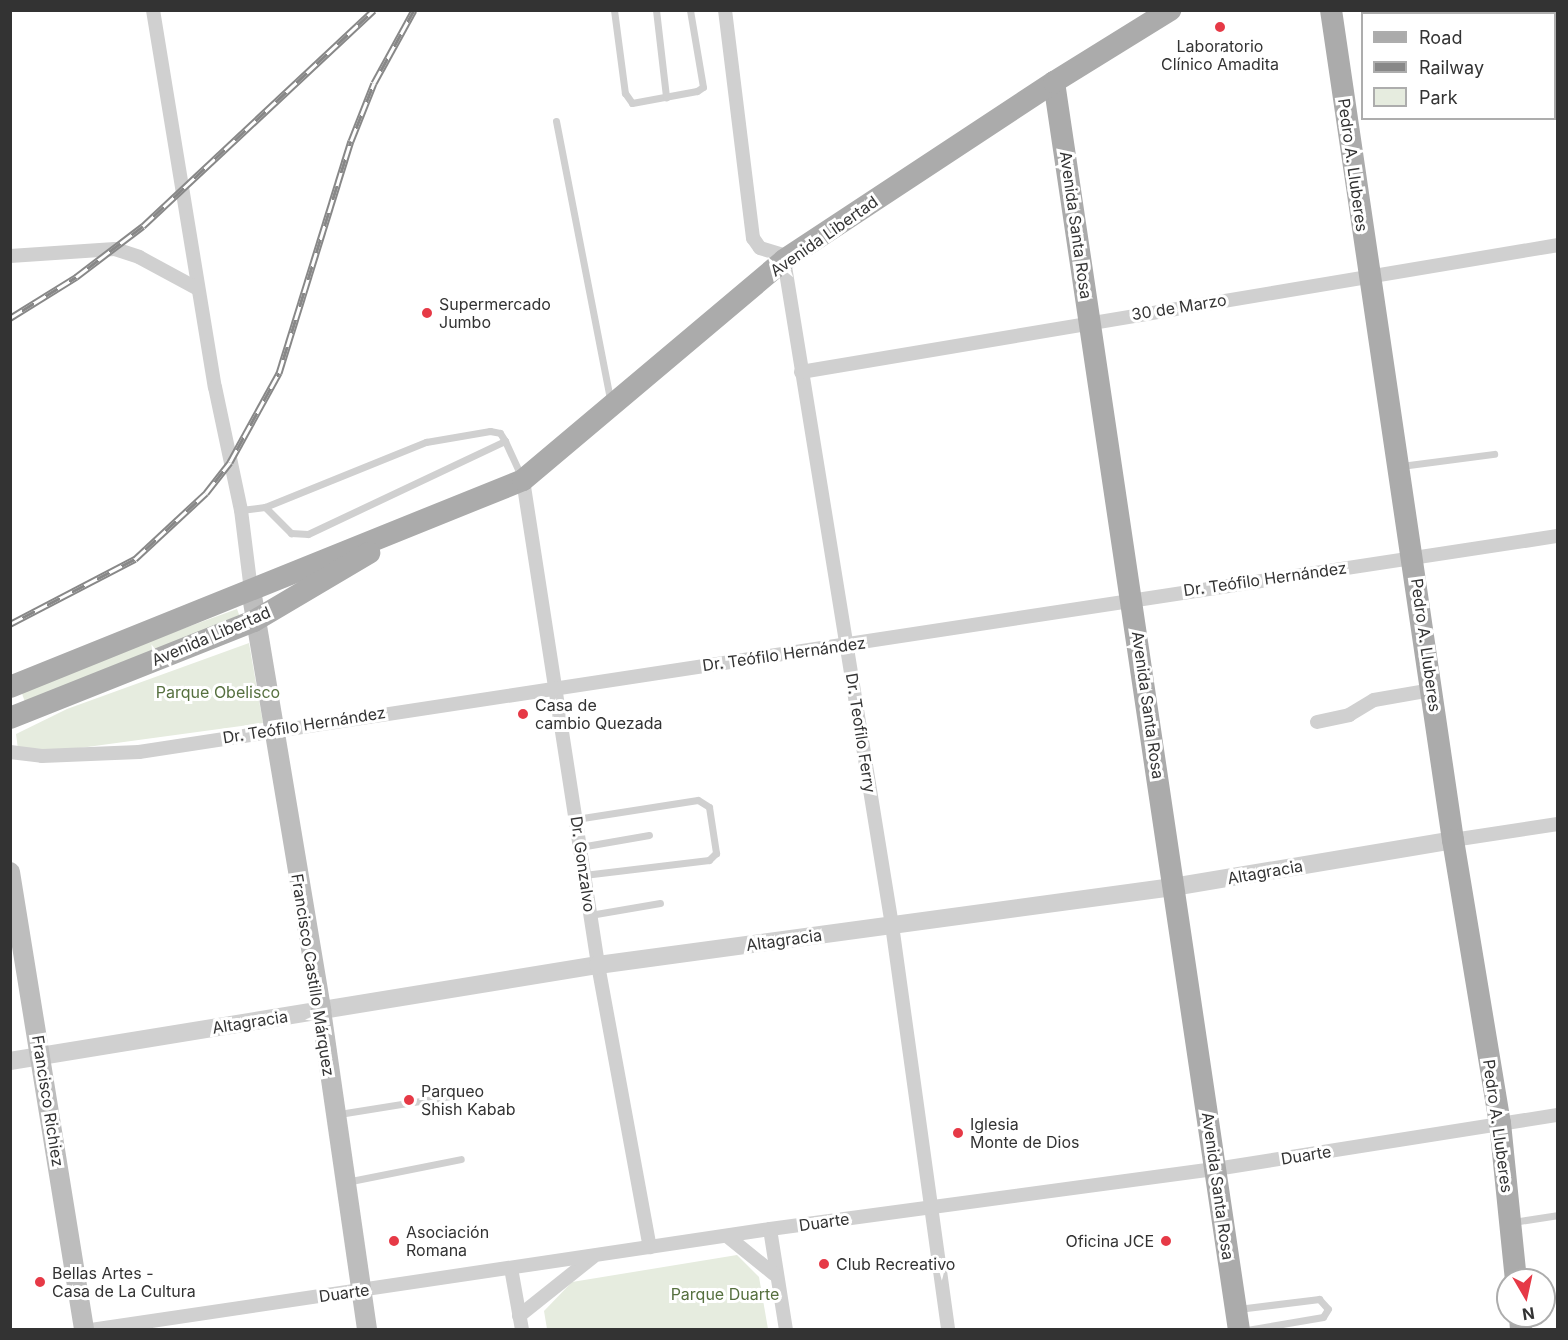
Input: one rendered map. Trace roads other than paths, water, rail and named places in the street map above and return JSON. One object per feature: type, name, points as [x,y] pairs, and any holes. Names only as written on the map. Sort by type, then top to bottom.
[{"type":"main road","name":"Avenida Libertad","points":[[10,687],[523,480],[613,408],[784,260],[1054,82],[1170,10]]},
{"type":"main road","name":"Pedro A. Lluberes","points":[[1331,10],[1369,277],[1414,558],[1453,840],[1500,1123],[1515,1268]]},
{"type":"main road","name":"Avenida Santa Rosa","points":[[1054,82],[1133,599],[1173,887],[1241,1323]]},
{"type":"main road","name":"Avenida Libertad","points":[[10,718],[254,621],[433,516]]},
{"type":"main road","name":"Francisco Castillo Márquez","points":[[251,590],[254,621],[321,1010],[334,1115],[367,1329]]},
{"type":"main road","name":"Francisco Richiez","points":[[10,872],[13,905],[41,1056],[84,1329]]},
{"type":"street","points":[[153,10],[198,289],[241,510],[251,590]]},
{"type":"street","points":[[725,10],[753,238],[760,248],[783,255],[784,260]]},
{"type":"street","name":"30 de Marzo","points":[[801,372],[1090,321],[1557,245]]},
{"type":"street","points":[[10,256],[115,249],[139,256],[198,289]]},
{"type":"street","name":"Dr. Teofilo Ferry","points":[[784,260],[892,925],[948,1329]]},
{"type":"street","name":"Dr. Gonzalvo","points":[[523,480],[557,687],[598,965],[650,1247]]},
{"type":"street","name":"Dr. Teófilo Hernández","points":[[10,752],[42,756],[139,752],[272,729],[847,645],[1133,599],[1557,536]]},
{"type":"street","points":[[1317,722],[1349,715],[1374,700],[1432,690]]},
{"type":"street","name":"Altagracia","points":[[10,1061],[598,965],[1173,887],[1557,824]]},
{"type":"street","name":"Duarte","points":[[91,1329],[770,1229],[1216,1170],[1557,1115]]},
{"type":"street","points":[[770,1229],[774,1274],[786,1329]]},
{"type":"street","points":[[727,1236],[774,1274]]},
{"type":"street","points":[[521,1323],[595,1256]]},
{"type":"street","points":[[512,1268],[521,1323]]},
{"type":"lane","points":[[614,10],[625,93],[632,104],[703,87],[690,10]]},
{"type":"lane","points":[[656,10],[666,97]]},
{"type":"lane","points":[[556,121],[613,408]]},
{"type":"lane","points":[[241,510],[265,507],[426,442],[490,431],[500,432],[523,480]]},
{"type":"lane","points":[[265,507],[291,533],[308,534],[505,441]]},
{"type":"lane","points":[[1399,466],[1494,453]]},
{"type":"lane","points":[[576,819],[698,800],[709,807],[716,853],[709,860],[584,875]]},
{"type":"lane","points":[[580,847],[649,835]]},
{"type":"lane","points":[[590,915],[660,903]]},
{"type":"lane","points":[[334,1115],[451,1096]]},
{"type":"lane","points":[[344,1182],[461,1159]]},
{"type":"lane","points":[[1510,1222],[1557,1215]]},
{"type":"lane","points":[[1319,1299],[1328,1309],[1323,1317],[1241,1323],[1319,1299]]},
{"type":"railway","points":[[10,318],[76,277],[143,226],[374,10]]},
{"type":"railway","points":[[10,624],[135,559],[206,493],[230,462],[279,373],[351,141],[374,83],[414,10]]},
{"type":"place","name":"Laboratorio Clínico Amadita","points":[[1220,27]]},
{"type":"place","name":"Supermercado Jumbo","points":[[427,313]]},
{"type":"place","name":"Casa de cambio Quezada","points":[[523,714]]},
{"type":"place","name":"Parqueo Shish Kabab","points":[[409,1100]]},
{"type":"place","name":"Iglesia Monte de Dios","points":[[958,1133]]},
{"type":"place","name":"Asociación Romana","points":[[394,1241]]},
{"type":"place","name":"Oficina JCE","points":[[1166,1241]]},
{"type":"place","name":"Club Recreativo","points":[[824,1264]]},
{"type":"place","name":"Bellas Artes - Casa de La Cultura","points":[[40,1282]]},
{"type":"park label","name":"Parque Obelisco","points":[[218,692]]},
{"type":"park label","name":"Parque Duarte","points":[[725,1294]]}]
